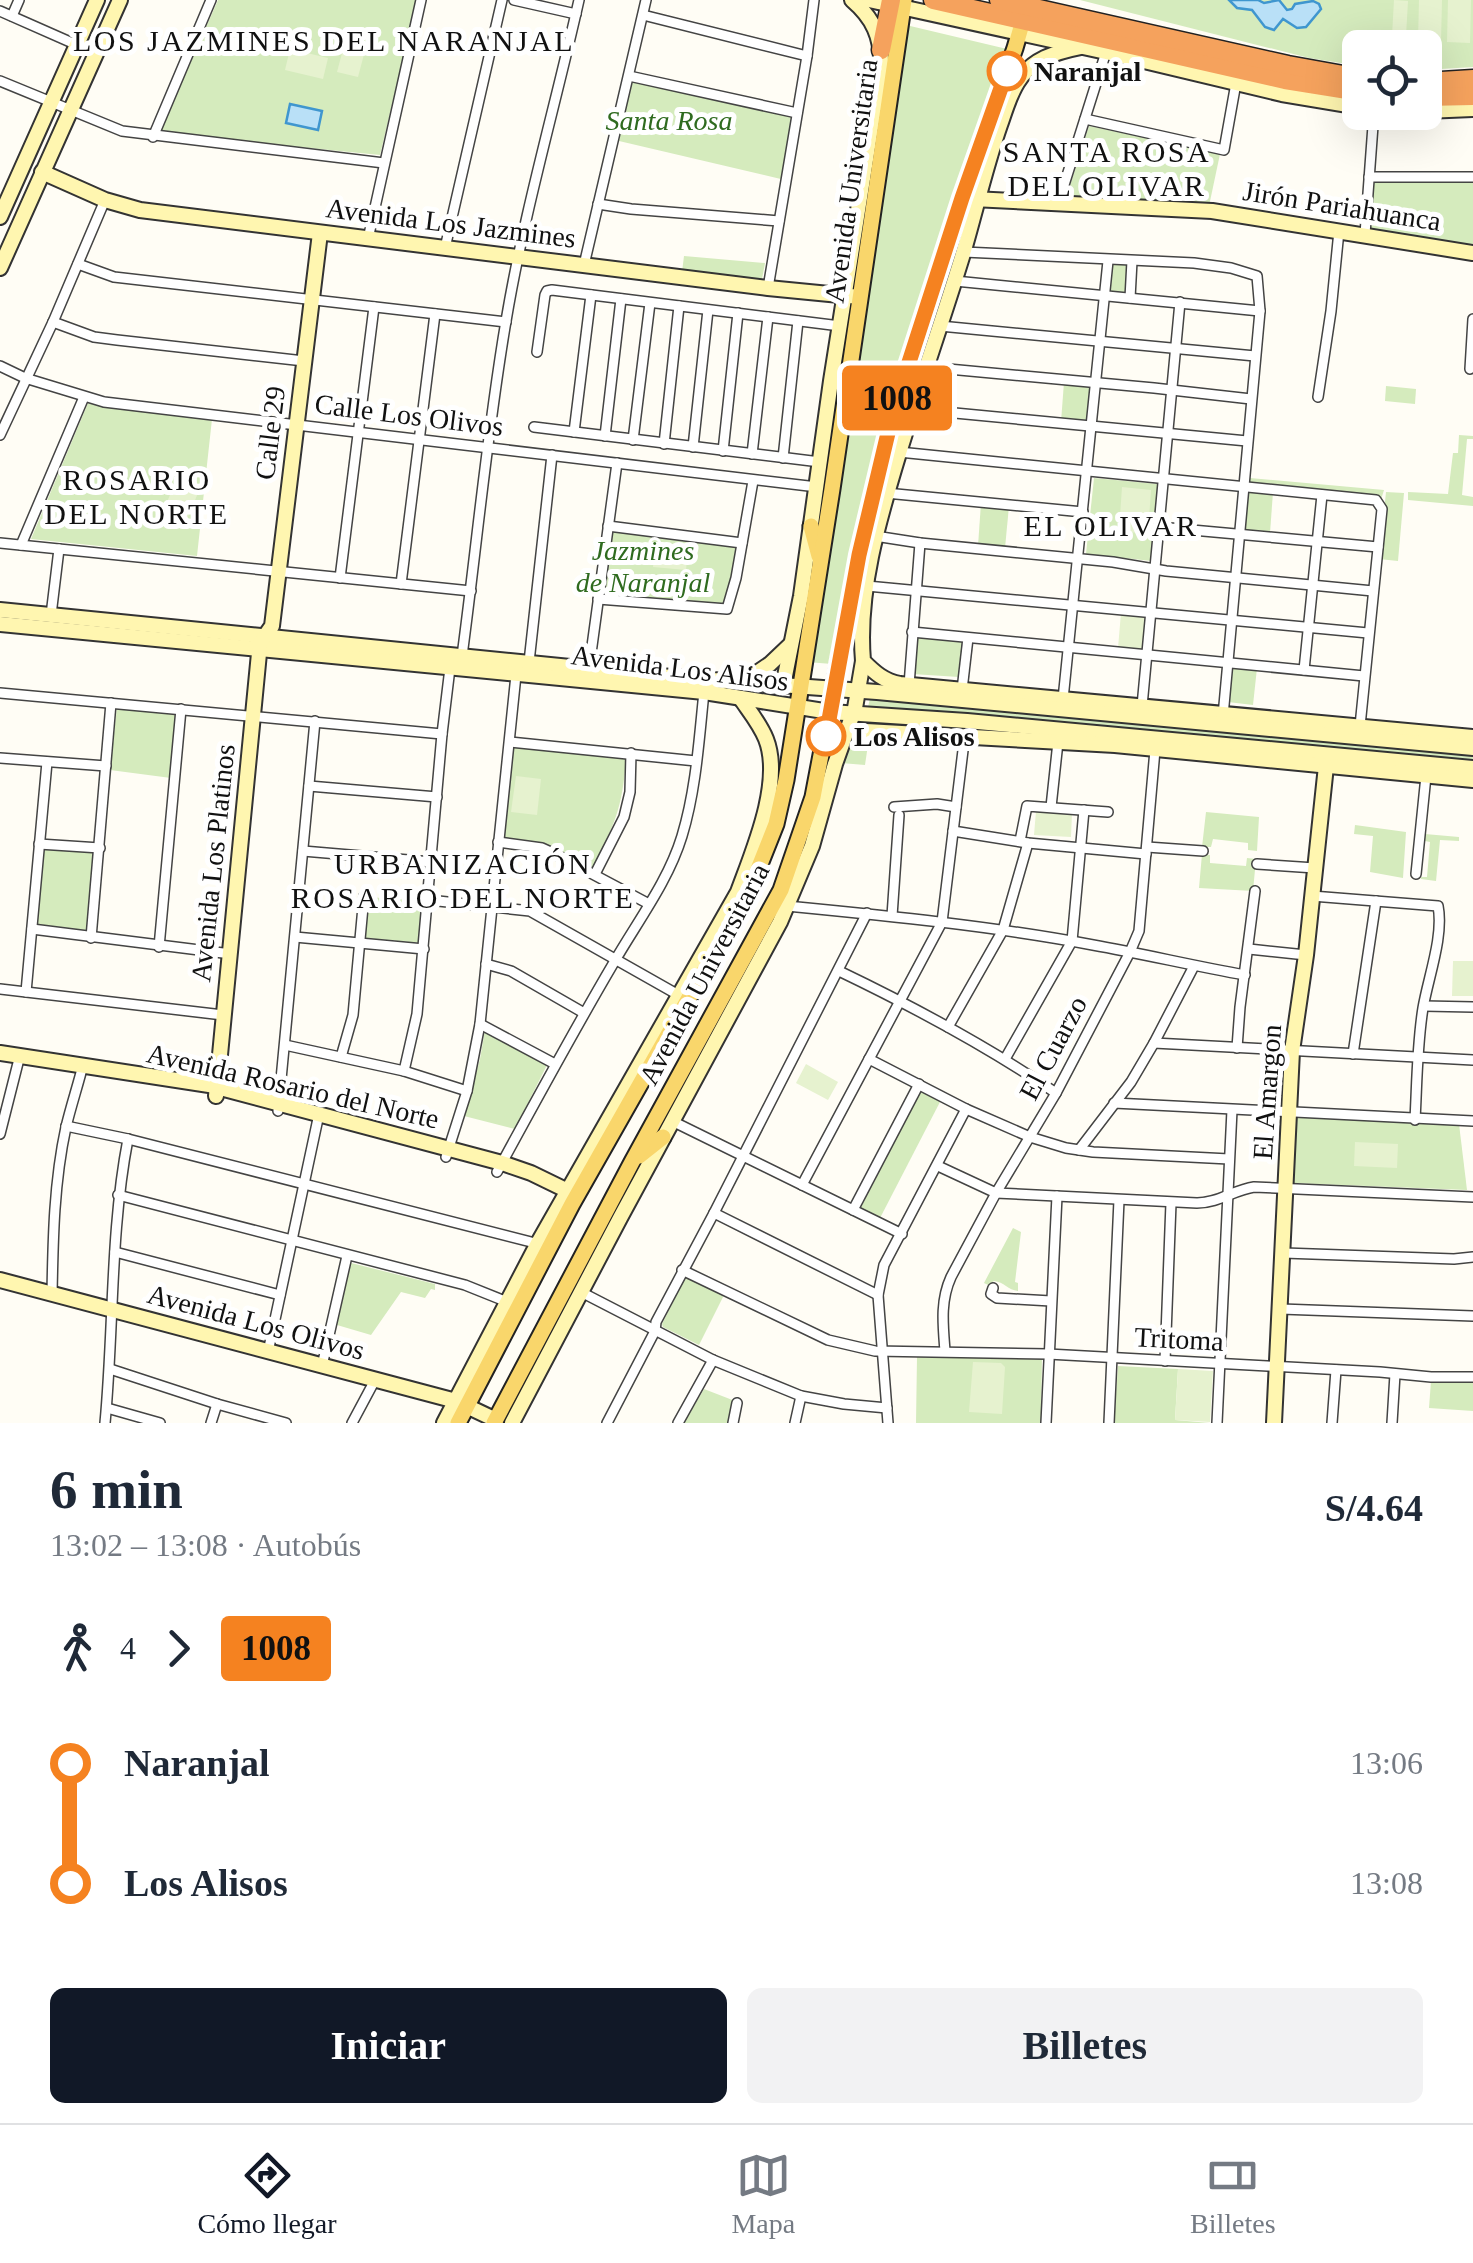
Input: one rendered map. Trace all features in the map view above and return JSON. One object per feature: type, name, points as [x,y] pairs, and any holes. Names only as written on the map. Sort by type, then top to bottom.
[{"type":"highway","points":[[933,0],[1342,75]]},
{"type":"highway","points":[[1000,0],[1024,15],[1285,80],[1342,89]]},
{"type":"highway","points":[[882,50],[897,3]]},
{"type":"highway","points":[[1442,81],[1473,79]]},
{"type":"highway","points":[[1442,97],[1473,96]]},
{"type":"main road","name":"Avenida Universitaria","points":[[458,1423],[462,1404],[512,1304],[683,998],[720,945],[754,882],[776,824],[779,770],[796,708],[792,686],[820,561],[852,296],[897,3]]},
{"type":"main road","name":"Avenida Universitaria","points":[[501,1422],[632,1162],[753,960],[822,786],[830,712],[859,555],[893,412],[970,198],[1024,15]]},
{"type":"main road","points":[[811,526],[820,561]]},
{"type":"main road","points":[[859,555],[875,536]]},
{"type":"main road","points":[[632,1162],[663,1136]]},
{"type":"street","points":[[12,16],[18,0]]},
{"type":"street","points":[[0,216],[98,0]]},
{"type":"street","points":[[0,268],[120,0]]},
{"type":"street","points":[[154,136],[211,0]]},
{"type":"street","points":[[368,239],[422,0]]},
{"type":"street","points":[[444,248],[502,0]]},
{"type":"street","points":[[514,0],[576,14]]},
{"type":"street","points":[[462,656],[506,322],[579,0]]},
{"type":"street","points":[[584,264],[646,0]]},
{"type":"street","points":[[768,288],[814,0]]},
{"type":"street","name":"Avenida Universitaria","points":[[852,0],[873,23],[882,50],[869,193]]},
{"type":"street","points":[[869,0],[1024,15],[1081,46],[1236,84],[1342,104]]},
{"type":"street","points":[[0,10],[78,45]]},
{"type":"street","points":[[642,16],[806,56]]},
{"type":"street","name":"Avenida Universitaria","points":[[501,1422],[581,1292],[753,960],[787,906],[812,846],[822,786],[848,730],[859,690],[863,661],[861,628],[875,536],[964,252],[970,198],[1018,82],[1050,54],[1081,46]]},
{"type":"street","points":[[1058,204],[1106,52]]},
{"type":"street","points":[[628,76],[797,114]]},
{"type":"street","points":[[0,81],[122,131],[384,163]]},
{"type":"street","points":[[1085,119],[1224,150],[1236,84]]},
{"type":"street","points":[[1442,110],[1473,109]]},
{"type":"street","points":[[1365,234],[1373,130]]},
{"type":"street","name":"Avenida Los Jazmines","points":[[42,172],[105,200],[140,210],[852,296]]},
{"type":"street","points":[[1369,178],[1473,177]]},
{"type":"street","name":"Jirón Pariahuanca","points":[[970,198],[1212,211],[1473,253]]},
{"type":"street","points":[[0,435],[105,200]]},
{"type":"street","points":[[598,204],[779,221]]},
{"type":"street","points":[[1318,397],[1339,231]]},
{"type":"street","name":"Calle 29","points":[[257,642],[272,626],[320,233]]},
{"type":"street","points":[[964,252],[1194,263],[1254,274],[1258,280],[1260,310],[1222,718]]},
{"type":"street","points":[[1063,699],[1108,260]]},
{"type":"street","points":[[1130,298],[1132,261]]},
{"type":"street","points":[[78,264],[114,276],[506,322]]},
{"type":"street","points":[[955,281],[1260,310]]},
{"type":"street","points":[[537,352],[547,291],[840,326]]},
{"type":"street","points":[[574,432],[591,295]]},
{"type":"street","name":"Avenida Universitaria","points":[[792,686],[790,644],[840,326],[852,296]]},
{"type":"street","points":[[605,436],[622,299]]},
{"type":"street","points":[[1142,706],[1180,302]]},
{"type":"street","points":[[633,440],[650,303]]},
{"type":"street","points":[[664,444],[679,306]]},
{"type":"street","points":[[340,578],[374,307]]},
{"type":"street","points":[[693,447],[708,310]]},
{"type":"street","points":[[723,451],[738,313]]},
{"type":"street","points":[[401,584],[435,314]]},
{"type":"street","points":[[752,454],[768,317]]},
{"type":"street","points":[[1470,369],[1473,318]]},
{"type":"street","points":[[783,458],[798,320]]},
{"type":"street","points":[[53,322],[94,337],[304,361]]},
{"type":"street","points":[[940,326],[1256,356]]},
{"type":"street","name":"Calle Los Olivos","points":[[0,366],[25,378],[120,404],[817,487]]},
{"type":"street","points":[[927,367],[1251,399]]},
{"type":"street","points":[[22,545],[84,396]]},
{"type":"street","points":[[913,409],[1247,442]]},
{"type":"street","points":[[534,426],[820,462]]},
{"type":"street","points":[[900,452],[1376,500],[1382,508],[1360,726]]},
{"type":"street","points":[[529,662],[552,455]]},
{"type":"street","points":[[589,668],[617,463]]},
{"type":"street","points":[[598,599],[727,609],[753,481]]},
{"type":"street","points":[[886,493],[1083,512]]},
{"type":"street","points":[[1304,670],[1322,494]]},
{"type":"street","points":[[608,526],[742,543]]},
{"type":"street","points":[[1159,527],[1378,547]]},
{"type":"street","points":[[875,536],[1373,591]]},
{"type":"street","points":[[0,543],[471,591]]},
{"type":"street","points":[[909,685],[920,543]]},
{"type":"street","points":[[51,615],[59,549]]},
{"type":"street","points":[[867,586],[1368,633]]},
{"type":"street","name":"Avenida Los Alisos","points":[[0,610],[51,615],[97,627]]},
{"type":"street","name":"Avenida Los Alisos","points":[[0,624],[97,627],[529,662],[589,668],[704,692],[792,686],[1473,737]]},
{"type":"street","points":[[912,632],[1364,676]]},
{"type":"street","points":[[962,690],[968,638]]},
{"type":"street","name":"Avenida Los Alisos","points":[[257,642],[450,668],[624,678],[742,691],[796,708],[830,712],[1473,768]]},
{"type":"street","name":"Avenida Los Platinos","points":[[220,1015],[222,954],[257,642]]},
{"type":"street","points":[[742,691],[790,644]]},
{"type":"street","name":"Avenida Los Alisos","points":[[863,661],[889,682],[909,685],[1142,706],[1473,748]]},
{"type":"street","points":[[404,1071],[417,1014],[450,668]]},
{"type":"street","points":[[447,1153],[467,1091],[480,1024],[516,674]]},
{"type":"street","name":"Avenida Universitaria","points":[[742,691],[779,770]]},
{"type":"street","points":[[500,1167],[666,874],[681,838],[704,692]]},
{"type":"street","points":[[0,693],[442,734]]},
{"type":"street","points":[[91,938],[111,703]]},
{"type":"street","points":[[159,946],[181,709]]},
{"type":"street","name":"Avenida Los Platinos","points":[[212,1090],[249,716]]},
{"type":"street","points":[[802,1185],[942,922],[967,721]]},
{"type":"street","points":[[279,1107],[315,722]]},
{"type":"street","points":[[848,730],[1058,742],[1473,780]]},
{"type":"street","points":[[510,742],[696,760]]},
{"type":"street","points":[[1051,808],[1058,742]]},
{"type":"street","name":"El Cuarzo","points":[[945,1351],[942,1308],[946,1288],[996,1193],[1056,1093],[1139,931],[1156,750]]},
{"type":"street","points":[[595,874],[624,816],[630,792],[631,753]]},
{"type":"street","points":[[0,758],[106,766]]},
{"type":"street","points":[[26,992],[47,762]]},
{"type":"street","name":"El Amargon","points":[[1274,1423],[1292,1051],[1326,766]]},
{"type":"street","points":[[1416,874],[1426,776]]},
{"type":"street","points":[[309,786],[437,797]]},
{"type":"street","points":[[892,916],[896,811],[936,804],[956,806]]},
{"type":"street","points":[[948,1027],[1003,930],[1024,842],[1025,807],[1108,812]]},
{"type":"street","points":[[1005,1059],[1072,941],[1084,810]]},
{"type":"street","points":[[953,831],[1082,848],[1203,851]]},
{"type":"street","points":[[498,842],[542,848],[649,904]]},
{"type":"street","points":[[39,844],[100,848]]},
{"type":"street","points":[[303,851],[432,862]]},
{"type":"street","points":[[1258,864],[1315,868]]},
{"type":"street","points":[[1237,1048],[1255,892]]},
{"type":"street","points":[[342,1057],[353,1015],[364,896]]},
{"type":"street","points":[[1312,896],[1438,906],[1440,914],[1418,1058],[1415,1120]]},
{"type":"street","points":[[428,900],[530,911],[683,998]]},
{"type":"street","points":[[1353,1054],[1376,901]]},
{"type":"street","points":[[787,906],[1003,930],[1245,975]]},
{"type":"street","points":[[607,1423],[867,914]]},
{"type":"street","points":[[32,929],[222,954]]},
{"type":"street","points":[[295,937],[424,949]]},
{"type":"street","points":[[1249,948],[1306,955]]},
{"type":"street","points":[[486,964],[511,971],[584,1014]]},
{"type":"street","points":[[1079,1150],[1130,1082],[1194,966]]},
{"type":"street","points":[[838,971],[900,1000],[1005,1059],[1056,1093]]},
{"type":"street","points":[[0,990],[220,1015]]},
{"type":"street","name":"Avenida Universitaria","points":[[543,1246],[565,1196],[683,998]]},
{"type":"street","points":[[1424,1006],[1473,1007]]},
{"type":"street","points":[[480,1024],[555,1064]]},
{"type":"street","points":[[1154,1043],[1473,1060]]},
{"type":"street","points":[[285,1045],[404,1071],[467,1091]]},
{"type":"street","name":"Avenida Rosario del Norte","points":[[0,1053],[212,1090],[531,1173],[565,1196]]},
{"type":"street","points":[[1,1127],[20,1059]]},
{"type":"street","name":"Avenida Rosario del Norte","points":[[0,1061],[20,1059]]},
{"type":"street","points":[[869,1059],[966,1109],[1066,1148],[1228,1159]]},
{"type":"street","points":[[52,1294],[54,1219],[66,1126],[82,1068]]},
{"type":"street","points":[[854,1210],[920,1084]]},
{"type":"street","points":[[1114,1103],[1473,1121]]},
{"type":"street","points":[[888,1423],[878,1296],[884,1265],[966,1109]]},
{"type":"street","points":[[1217,1423],[1232,1110]]},
{"type":"street","points":[[268,1352],[318,1118]]},
{"type":"street","points":[[672,1121],[902,1234]]},
{"type":"street","points":[[66,1126],[543,1246]]},
{"type":"street","points":[[105,1423],[118,1196],[128,1139]]},
{"type":"street","points":[[938,1166],[996,1193],[1206,1203],[1249,1188],[1473,1197]]},
{"type":"street","points":[[118,1196],[465,1285],[512,1304]]},
{"type":"street","points":[[1046,1423],[1057,1196]]},
{"type":"street","points":[[1109,1423],[1119,1200]]},
{"type":"street","points":[[1165,1361],[1171,1202]]},
{"type":"street","points":[[714,1214],[878,1296]]},
{"type":"street","points":[[115,1252],[280,1294]]},
{"type":"street","points":[[1284,1253],[1454,1259],[1473,1256]]},
{"type":"street","points":[[322,1366],[347,1256]]},
{"type":"street","name":"Tritoma","points":[[682,1270],[828,1340],[882,1351],[1048,1354],[1473,1377]]},
{"type":"street","name":"Avenida Los Olivos","points":[[0,1280],[462,1404],[501,1422]]},
{"type":"street","points":[[581,1292],[713,1360],[801,1396],[887,1408]]},
{"type":"street","points":[[1014,1299],[1051,1301]]},
{"type":"street","points":[[1281,1309],[1473,1316]]},
{"type":"street","points":[[678,1423],[713,1360]]},
{"type":"street","points":[[110,1369],[286,1423]]},
{"type":"street","points":[[1332,1423],[1336,1370]]},
{"type":"street","points":[[1392,1423],[1395,1374]]},
{"type":"street","points":[[352,1423],[375,1380]]},
{"type":"street","points":[[795,1423],[801,1396]]},
{"type":"street","points":[[733,1423],[737,1403]]},
{"type":"street","points":[[211,1423],[218,1404]]},
{"type":"street","name":"Avenida Universitaria","points":[[444,1423],[462,1404]]},
{"type":"street","points":[[106,1408],[160,1423]]},
{"type":"green space","points":[[218,0],[417,0],[380,155],[159,133]]},
{"type":"green space","points":[[1080,0],[1473,0],[1473,67],[1442,69],[1442,30],[1342,30],[1342,63]]},
{"type":"green space","points":[[1394,0],[1408,1],[1406,30],[1392,30]]},
{"type":"green space","points":[[1419,0],[1442,0],[1441,30],[1418,30]]},
{"type":"green space","points":[[1448,0],[1471,0],[1470,43],[1447,42]]},
{"type":"green space","points":[[906,25],[1007,49],[889,400],[832,664],[807,662]]},
{"type":"green space","points":[[346,38],[367,43],[358,77],[337,72]]},
{"type":"green space","points":[[290,49],[328,58],[323,79],[285,70]]},
{"type":"green space","name":"Santa Rosa","points":[[632,79],[791,116],[785,180],[619,141]]},
{"type":"green space","points":[[1089,126],[1220,154],[1209,206],[1066,198]]},
{"type":"green space","points":[[1473,179],[1473,248],[1369,231],[1372,180]]},
{"type":"green space","points":[[684,256],[765,263],[762,279],[682,272]]},
{"type":"green space","points":[[1110,262],[1135,262],[1133,295],[1108,293]]},
{"type":"green space","points":[[1064,382],[1090,384],[1087,424],[1061,422]]},
{"type":"green space","points":[[1386,386],[1416,389],[1415,404],[1385,401]]},
{"type":"green space","points":[[88,403],[212,419],[197,556],[31,539]]},
{"type":"green space","points":[[1459,435],[1473,436],[1467,439],[1462,495],[1473,497],[1473,506],[1408,500],[1408,492],[1448,494]]},
{"type":"green space","points":[[178,476],[201,486],[187,519],[164,509]]},
{"type":"green space","points":[[1094,478],[1158,484],[1152,561],[1086,554]]},
{"type":"green space","points":[[1250,478],[1384,490],[1380,503],[1249,488]]},
{"type":"green space","points":[[1122,487],[1151,490],[1148,534],[1119,531]]},
{"type":"green space","points":[[1246,490],[1273,492],[1270,533],[1243,531]]},
{"type":"green space","points":[[1386,492],[1404,493],[1398,561],[1379,559]]},
{"type":"green space","points":[[981,503],[1009,506],[1005,548],[978,546]]},
{"type":"green space","name":"Jazmines de Naranjal","points":[[611,530],[740,545],[727,604],[720,607],[602,594]]},
{"type":"green space","points":[[655,546],[688,549],[686,570],[653,567]]},
{"type":"green space","points":[[1121,613],[1145,616],[1142,650],[1118,648]]},
{"type":"green space","points":[[915,637],[963,641],[959,677],[912,674]]},
{"type":"green space","points":[[1230,665],[1257,668],[1253,705],[1228,702]]},
{"type":"green space","points":[[871,694],[1473,752],[1473,763],[868,707]]},
{"type":"green space","points":[[117,707],[177,714],[171,778],[110,770]]},
{"type":"green space","points":[[852,738],[869,738],[865,765],[841,763]]},
{"type":"green space","points":[[512,747],[626,757],[616,815],[592,868],[535,843],[502,838]]},
{"type":"green space","points":[[516,776],[541,779],[537,815],[511,812]]},
{"type":"green space","points":[[1036,811],[1072,813],[1071,837],[1034,835]]},
{"type":"green space","points":[[1206,812],[1259,817],[1257,851],[1248,850],[1248,843],[1213,839],[1211,847],[1202,847]]},
{"type":"green space","points":[[1355,825],[1406,832],[1403,878],[1370,872],[1373,836],[1354,834]]},
{"type":"green space","points":[[1425,834],[1459,837],[1459,841],[1440,840],[1436,881],[1421,879],[1427,877],[1430,842],[1425,841]]},
{"type":"green space","points":[[42,849],[96,851],[90,931],[36,924]]},
{"type":"green space","points":[[1202,854],[1210,855],[1210,863],[1246,866],[1247,858],[1256,859],[1253,891],[1199,888]]},
{"type":"green space","points":[[368,897],[424,901],[421,943],[364,938]]},
{"type":"green space","points":[[1453,961],[1473,961],[1473,996],[1452,996]]},
{"type":"green space","points":[[485,1030],[548,1063],[515,1129],[464,1116]]},
{"type":"green space","points":[[806,1064],[838,1082],[828,1100],[796,1083]]},
{"type":"green space","points":[[921,1091],[941,1100],[879,1220],[859,1211]]},
{"type":"green space","points":[[1295,1115],[1459,1124],[1467,1190],[1292,1183]]},
{"type":"green space","points":[[1355,1142],[1398,1144],[1397,1168],[1354,1166]]},
{"type":"green space","points":[[1013,1228],[1021,1232],[1015,1282],[1018,1291],[994,1281],[984,1283]]},
{"type":"green space","points":[[351,1263],[435,1284],[435,1290],[431,1289],[425,1298],[401,1292],[371,1335],[337,1325]]},
{"type":"green space","points":[[689,1278],[724,1295],[699,1345],[662,1324],[684,1280]]},
{"type":"green space","points":[[947,1353],[1042,1355],[1041,1423],[916,1423],[917,1357],[946,1358]]},
{"type":"green space","points":[[973,1362],[1001,1363],[1005,1367],[1002,1414],[969,1412]]},
{"type":"green space","points":[[1118,1366],[1178,1369],[1175,1420],[1210,1423],[1114,1423]]},
{"type":"green space","points":[[1178,1369],[1213,1371],[1210,1422],[1175,1420]]},
{"type":"green space","points":[[1431,1381],[1473,1382],[1473,1411],[1429,1408]]},
{"type":"green space","points":[[704,1389],[735,1401],[730,1423],[684,1423]]},
{"type":"water","points":[[1229,0],[1279,0],[1287,10],[1295,4],[1313,1],[1321,9],[1306,27],[1297,28],[1283,19],[1274,30],[1265,27],[1252,10],[1237,8]]},
{"type":"water","points":[[290,104],[322,111],[318,130],[286,123]]},
{"type":"bus line","name":"1008","points":[[826,736],[879,463],[962,198],[1007,71]]},
{"type":"place","name":"Naranjal","points":[[1007,71]]},
{"type":"place","name":"Los Alisos","points":[[826,736]]},
{"type":"district","name":"LOS JAZMINES DEL NARANJAL","points":[[324,40]]},
{"type":"district","name":"SANTA ROSA DEL OLIVAR","points":[[1107,168]]},
{"type":"district","name":"ROSARIO DEL NORTE","points":[[137,496]]},
{"type":"district","name":"EL OLIVAR","points":[[1111,525]]},
{"type":"district","name":"URBANIZACIÓN ROSARIO DEL NORTE","points":[[463,880]]}]
